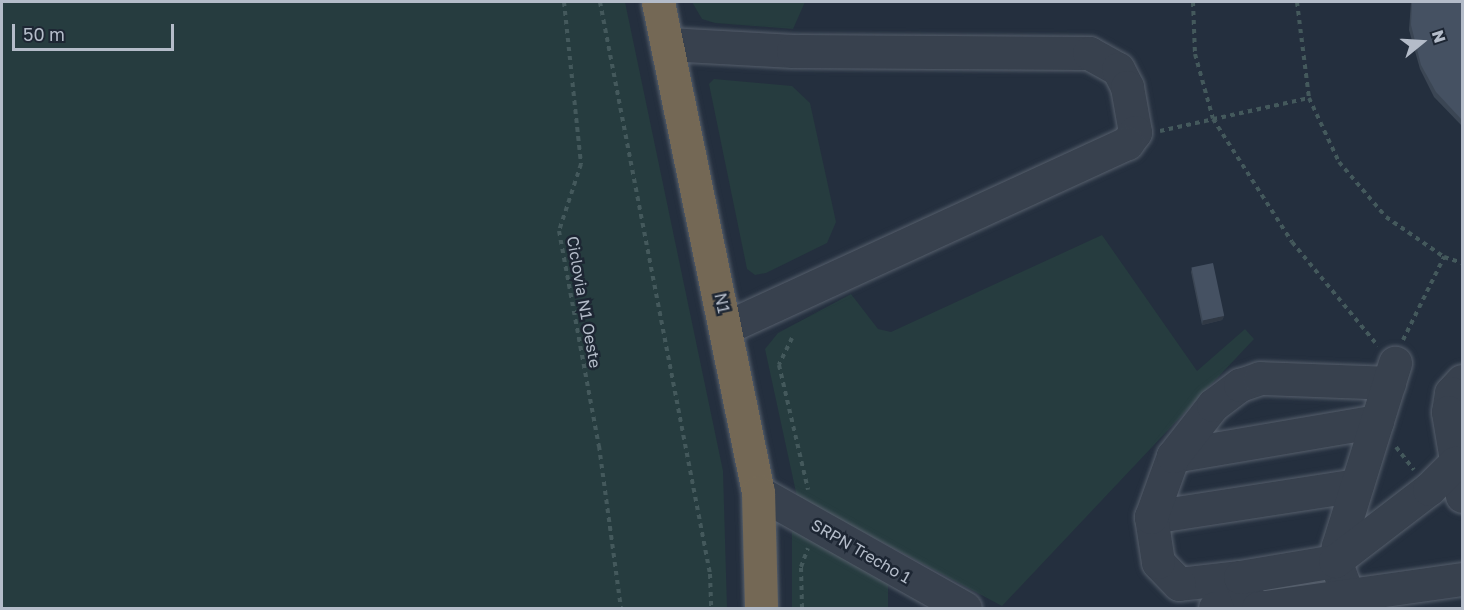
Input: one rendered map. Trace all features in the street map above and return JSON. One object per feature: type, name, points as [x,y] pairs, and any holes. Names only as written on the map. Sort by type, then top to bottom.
[{"type":"highway","name":"N1","points":[[658,2],[727,327],[758,492],[761,609]]},
{"type":"lane","points":[[667,44],[793,51],[1089,53],[1118,69],[1127,87],[1135,132],[1127,142],[1006,200],[727,327]]},
{"type":"lane","points":[[1348,596],[1335,561],[1392,373],[1260,378],[1240,385],[1213,405],[1173,456],[1151,517],[1158,562],[1179,584],[1240,577],[1335,561],[1429,489],[1455,463]]},
{"type":"lane","points":[[1462,381],[1451,393],[1448,412],[1462,496]]},
{"type":"lane","points":[[1173,456],[1377,421]]},
{"type":"lane","points":[[1151,517],[1357,485]]},
{"type":"lane","name":"SRPN Trecho 1","points":[[758,492],[965,609]]},
{"type":"lane","points":[[1240,577],[1252,609]]},
{"type":"lane","points":[[1258,609],[1348,596],[1400,598],[1462,579]]},
{"type":"lane","points":[[1215,609],[1246,609]]},
{"type":"path","name":"Ciclovia N1 Oeste","points":[[564,2],[581,165],[559,231],[599,446],[621,609]]},
{"type":"path","points":[[600,2],[710,574],[711,609]]},
{"type":"path","points":[[1192,2],[1195,54],[1213,119],[1292,242],[1367,335],[1392,373]]},
{"type":"path","points":[[1297,2],[1295,12],[1309,98],[1347,171],[1386,217],[1444,257],[1462,263]]},
{"type":"path","points":[[1135,132],[1149,133],[1309,98]]},
{"type":"path","points":[[1392,373],[1410,321],[1444,257]]},
{"type":"path","points":[[792,338],[779,365],[809,498]]},
{"type":"path","points":[[1377,421],[1429,489]]},
{"type":"path","points":[[802,609],[801,567],[811,542]]},
{"type":"green space","points":[[2,2],[625,2],[723,471],[727,608],[2,608]]},
{"type":"green space","points":[[692,2],[805,2],[793,29],[715,23],[702,19]]},
{"type":"green space","points":[[714,79],[792,86],[810,103],[836,222],[827,243],[766,273],[755,275],[747,269],[709,84]]},
{"type":"green space","points":[[1102,235],[1197,371],[1245,329],[1254,339],[1002,606],[797,497],[765,349],[778,333],[851,294],[878,329],[891,332]]},
{"type":"green space","points":[[792,522],[888,582],[888,608],[792,608]]},
{"type":"building","points":[[1412,2],[1462,2],[1462,120],[1436,92],[1421,65],[1411,25]]},
{"type":"building","points":[[1213,263],[1224,316],[1203,320],[1191,268]]}]
